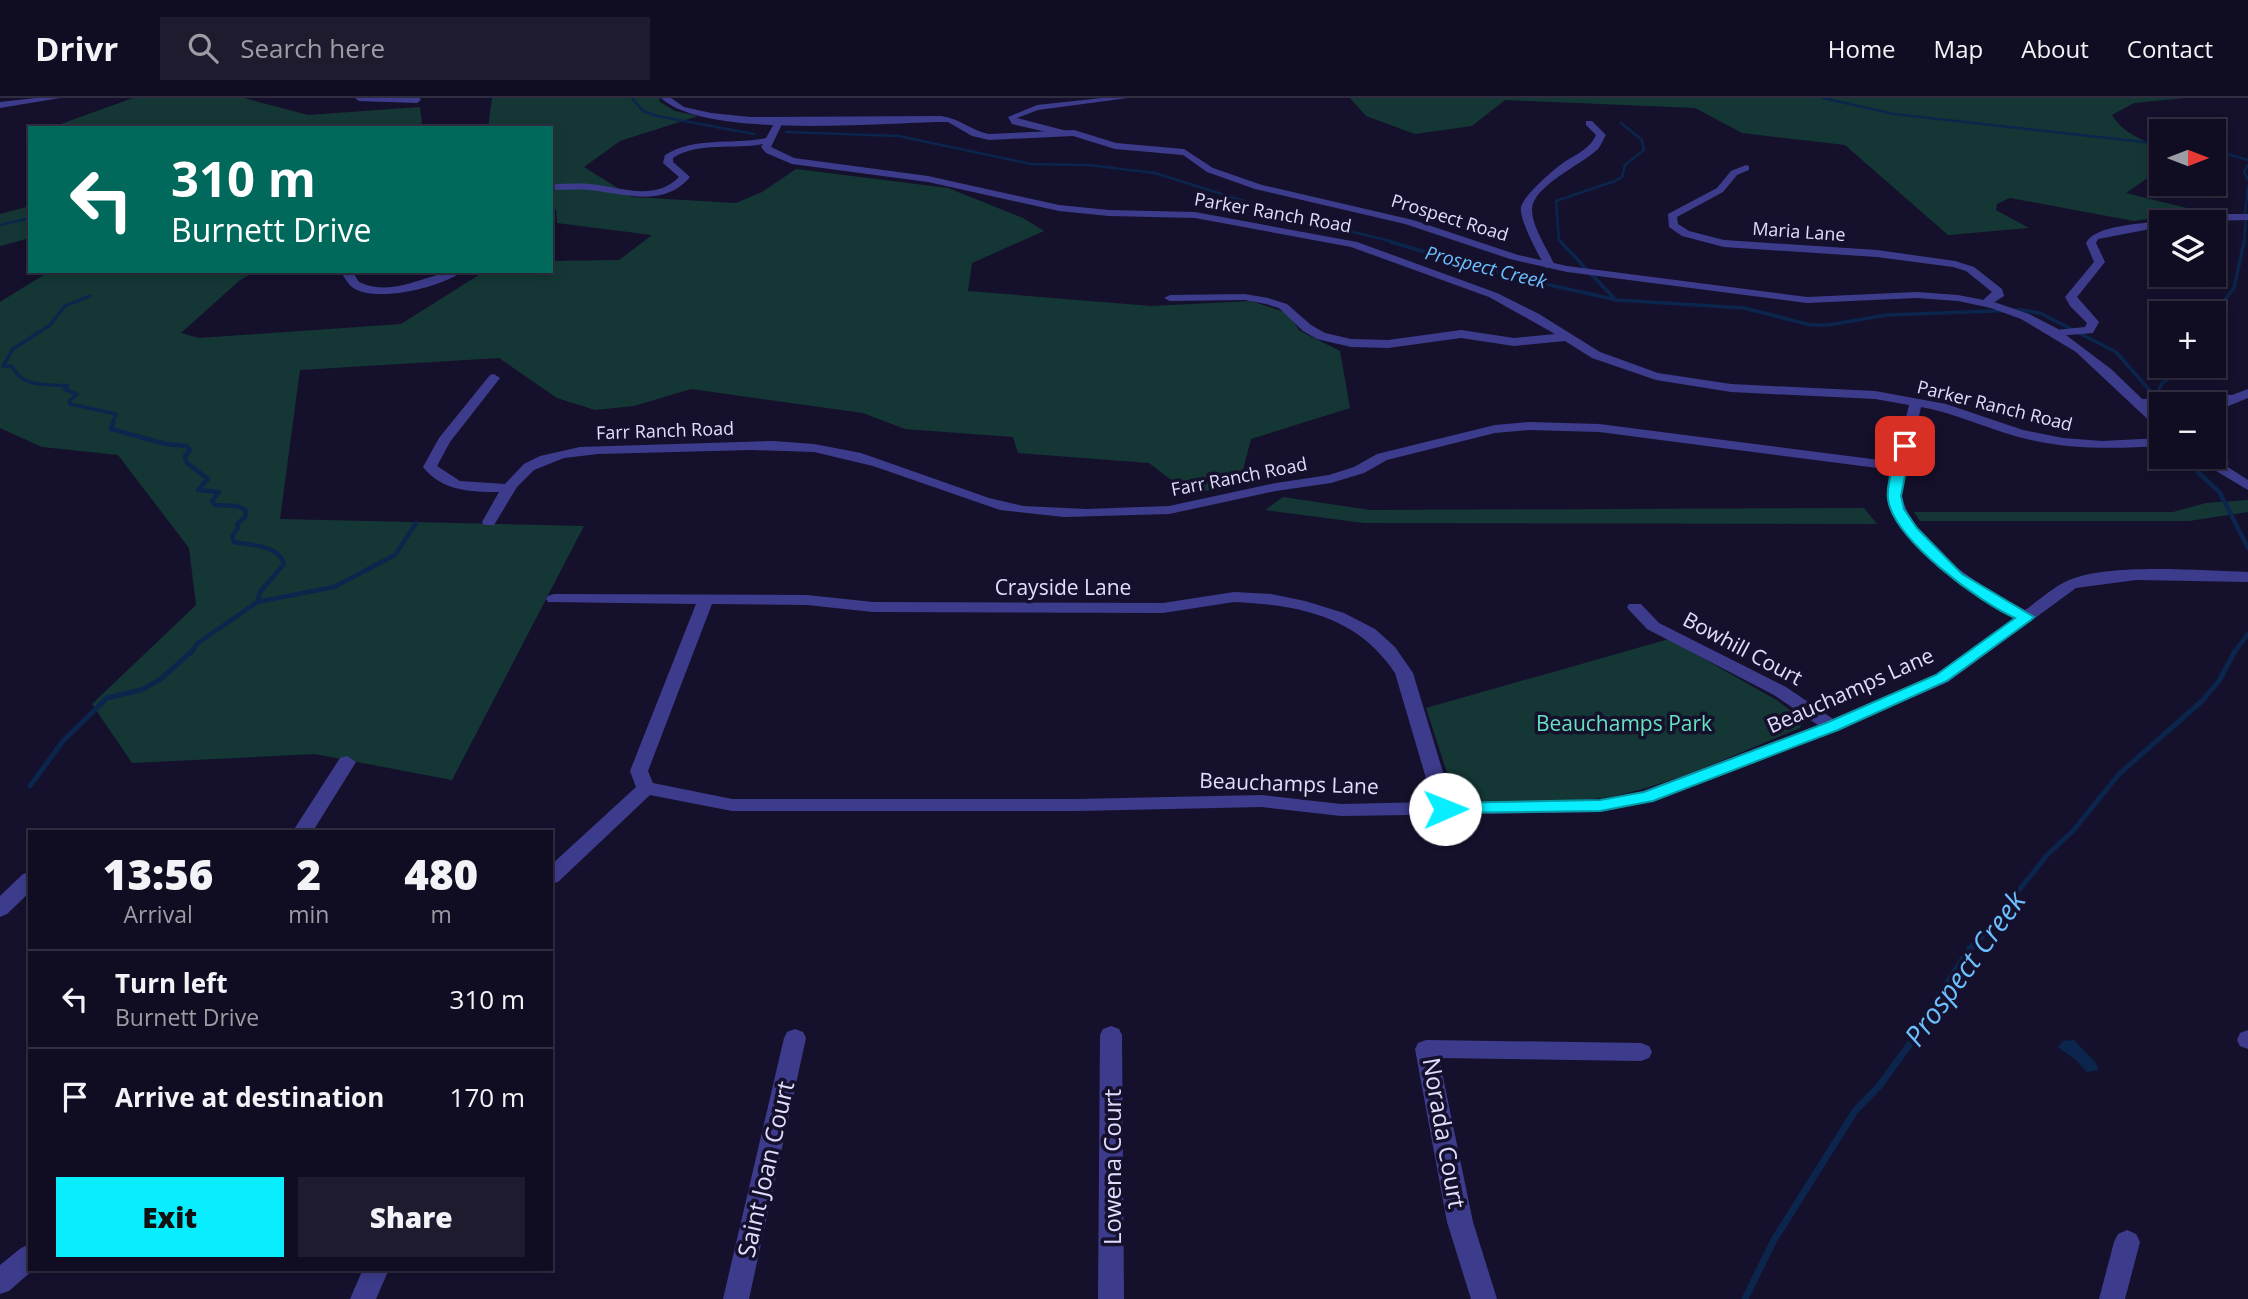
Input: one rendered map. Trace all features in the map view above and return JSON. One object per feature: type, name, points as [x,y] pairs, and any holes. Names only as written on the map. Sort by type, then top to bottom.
[{"type":"street","points":[[0,105],[55,98]]},
{"type":"street","points":[[359,98],[417,100]]},
{"type":"street","name":"Prospect Road","points":[[665,98],[680,109],[709,116],[779,122],[941,119],[950,120],[975,134],[989,137],[1074,133],[1115,146],[1184,152],[1207,169],[1284,194],[1408,221],[1523,260],[1611,276],[1686,283],[1809,301],[1918,295],[1986,303],[2071,332],[2149,412]]},
{"type":"street","points":[[1033,98],[1046,107]]},
{"type":"street","points":[[1064,133],[1033,128],[1012,120],[1024,111],[1124,98]]},
{"type":"street","points":[[553,187],[591,188],[638,194],[662,191],[675,186],[685,177],[668,163],[668,157],[676,151],[701,144],[768,146],[779,122]]},
{"type":"street","points":[[1550,266],[1528,219],[1526,208],[1530,199],[1563,167],[1595,147],[1601,135],[1589,123]]},
{"type":"street","name":"Parker Ranch Road","points":[[768,146],[792,161],[928,179],[1059,208],[1109,213],[1195,215],[1353,244],[1493,295],[1535,316],[1597,355],[1656,376],[1731,388],[1875,395],[1969,415],[2041,438],[2063,442],[2102,445],[2149,443]]},
{"type":"street","name":"Maria Lane","points":[[1746,168],[1734,173],[1720,190],[1672,216],[1673,225],[1684,233],[1731,244],[1829,249],[1931,259],[1955,264],[1970,269],[1998,291],[1997,296],[1986,303]]},
{"type":"street","points":[[2226,217],[2248,217]]},
{"type":"street","points":[[2071,332],[2089,330],[2093,321],[2071,297],[2100,262],[2091,243],[2094,237],[2103,233],[2149,226]]},
{"type":"street","points":[[349,273],[351,282],[358,288],[392,290],[430,284],[454,273]]},
{"type":"street","points":[[1170,298],[1245,297],[1268,301],[1283,306],[1307,328],[1321,336],[1351,343],[1388,344],[1461,334],[1514,342],[1565,337]]},
{"type":"street","points":[[494,378],[443,441],[430,467],[440,480],[461,486],[509,488]]},
{"type":"street","points":[[2226,402],[2248,393]]},
{"type":"street","points":[[2226,399],[2231,399]]},
{"type":"street","points":[[1916,402],[1894,496],[1898,509],[1912,531],[1957,578],[2026,617]]},
{"type":"street","points":[[2140,403],[2149,403]]},
{"type":"street","name":"Farr Ranch Road","points":[[489,522],[509,488],[527,468],[566,454],[770,445],[833,451],[857,457],[1006,508],[1033,511],[1169,510],[1276,487],[1331,479],[1359,470],[1382,457],[1495,429],[1529,426],[1600,428],[1899,467]]},
{"type":"street","points":[[2222,469],[2248,485]]},
{"type":"street","name":"Beauchamps Lane","points":[[646,788],[732,805],[1262,802],[1341,810],[1600,806],[1647,797],[1832,726],[1942,678],[2071,585],[2094,578],[2123,575],[2248,577]]},
{"type":"street","name":"Crayside Lane","points":[[554,599],[807,600],[873,607],[1163,608],[1234,597],[1271,599],[1305,606],[1338,616],[1369,633],[1389,650],[1404,673],[1445,809]]},
{"type":"street","points":[[553,875],[646,788],[639,771],[706,600]]},
{"type":"street","name":"Bowhill Court","points":[[1634,607],[1653,626],[1780,691],[1832,726]]},
{"type":"street","points":[[304,830],[346,762]]},
{"type":"street","points":[[0,909],[28,881]]},
{"type":"street","name":"Lowena Court","points":[[1111,1035],[1111,1299]]},
{"type":"street","name":"Saint Joan Court","points":[[736,1299],[795,1038]]},
{"type":"street","name":"Norada Court","points":[[1484,1299],[1460,1222],[1426,1049],[1641,1052]]},
{"type":"street","points":[[2112,1299],[2127,1242]]},
{"type":"street","points":[[0,1282],[28,1258]]},
{"type":"street","points":[[363,1299],[375,1271]]},
{"type":"green space","points":[[133,98],[244,98],[308,115],[420,107],[422,123],[418,126],[55,126]]},
{"type":"green space","points":[[492,98],[659,98],[660,102],[675,111],[698,116],[620,141],[584,167],[632,197],[736,203],[762,192],[796,169],[948,188],[1023,218],[1044,231],[972,263],[968,291],[1151,306],[1251,301],[1287,313],[1300,331],[1340,351],[1350,408],[1251,439],[1240,481],[1191,495],[1149,463],[1018,453],[1013,437],[905,429],[863,413],[691,389],[634,406],[595,410],[557,398],[499,358],[300,370],[280,519],[584,526],[452,780],[315,754],[132,763],[92,704],[196,605],[189,548],[118,455],[42,447],[0,428],[0,302],[47,273],[253,273],[240,280],[181,333],[199,338],[401,324],[482,273],[553,273],[553,261],[619,260],[652,235],[557,223],[556,210],[553,209],[553,126],[488,126]]},
{"type":"green space","points":[[1350,98],[2185,98],[2134,103],[2112,115],[2121,126],[2149,142],[2149,177],[2126,193],[2195,210],[2149,210],[2149,219],[2134,221],[2010,198],[1997,204],[1996,210],[2029,228],[1948,235],[1845,145],[1742,133],[1695,108],[1505,100],[1472,126],[1415,134],[1366,116]]},
{"type":"green space","points":[[28,207],[28,239],[0,246],[0,214]]},
{"type":"green space","points":[[1283,497],[1370,510],[1864,508],[1877,524],[1364,523],[1265,510]]},
{"type":"green space","points":[[2248,500],[2248,512],[2189,521],[1920,521],[1914,512],[2173,512],[2206,503]]},
{"type":"green space","name":"Beauchamps Park","points":[[1669,639],[1778,701],[1803,720],[1800,728],[1660,784],[1597,799],[1475,801],[1460,797],[1451,785],[1426,708]]},
{"type":"water","points":[[2074,1040],[2096,1063],[2099,1070],[2087,1072],[2058,1047],[2063,1041]]},
{"type":"waterway","name":"Prospect Creek","points":[[632,98],[643,111],[657,116],[754,134]]},
{"type":"waterway","points":[[1823,98],[1894,114],[2149,143]]},
{"type":"waterway","points":[[1561,242],[1556,201],[1622,177],[1625,165],[1644,150],[1642,140],[1621,123]]},
{"type":"waterway","name":"Prospect Creek","points":[[786,132],[899,136],[1031,164],[1088,165],[1155,173],[1301,219],[1398,243]]},
{"type":"waterway","points":[[2226,154],[2248,160]]},
{"type":"waterway","points":[[2248,165],[2244,172],[2248,180]]},
{"type":"waterway","points":[[2245,214],[2248,186]]},
{"type":"waterway","points":[[2244,243],[2246,217]]},
{"type":"waterway","points":[[0,225],[28,218]]},
{"type":"waterway","name":"Prospect Creek","points":[[1391,242],[1501,274],[1617,300],[1744,308],[1811,325],[1828,325],[1887,315],[2021,310],[2040,313],[2116,352],[2151,392]]},
{"type":"waterway","points":[[1561,242],[1589,272]]},
{"type":"waterway","points":[[2224,301],[2234,288],[2244,242]]},
{"type":"waterway","points":[[1592,275],[1614,298]]},
{"type":"waterway","points":[[90,296],[65,306],[50,325],[13,349],[3,366],[12,366],[16,373],[28,381],[43,385],[68,386],[64,389],[77,394],[69,401],[70,404],[116,414],[112,425]]},
{"type":"waterway","points":[[2158,392],[2162,383],[2170,378]]},
{"type":"waterway","points":[[113,423],[111,429],[166,444],[187,446],[190,450],[185,456],[186,462],[208,479],[198,490],[219,492],[212,501],[215,505],[237,506],[246,510],[245,517],[237,524],[238,528],[232,536],[234,542],[270,549],[284,564],[260,592],[257,602]]},
{"type":"waterway","name":"Prospect Creek","points":[[2197,469],[2220,493],[2248,548]]},
{"type":"waterway","points":[[257,602],[334,587],[395,555],[416,523]]},
{"type":"waterway","points":[[191,653],[198,643],[257,602]]},
{"type":"waterway","name":"Prospect Creek","points":[[2234,653],[2248,634]]},
{"type":"waterway","points":[[30,786],[63,741],[107,698],[141,690],[161,679],[192,651]]},
{"type":"waterway","name":"Prospect Creek","points":[[1979,940],[2048,854],[2073,831],[2119,774],[2202,701],[2219,681],[2235,651]]},
{"type":"waterway","name":"Prospect Creek","points":[[1745,1299],[1774,1240],[1855,1111],[1880,1085],[1925,1023],[1934,1004],[1980,938]]},
{"type":"route","points":[[1445,809],[1600,806],[1647,797],[1832,726],[1942,678],[2026,617],[1957,578],[1912,531],[1898,509],[1894,496],[1905,446]]}]
